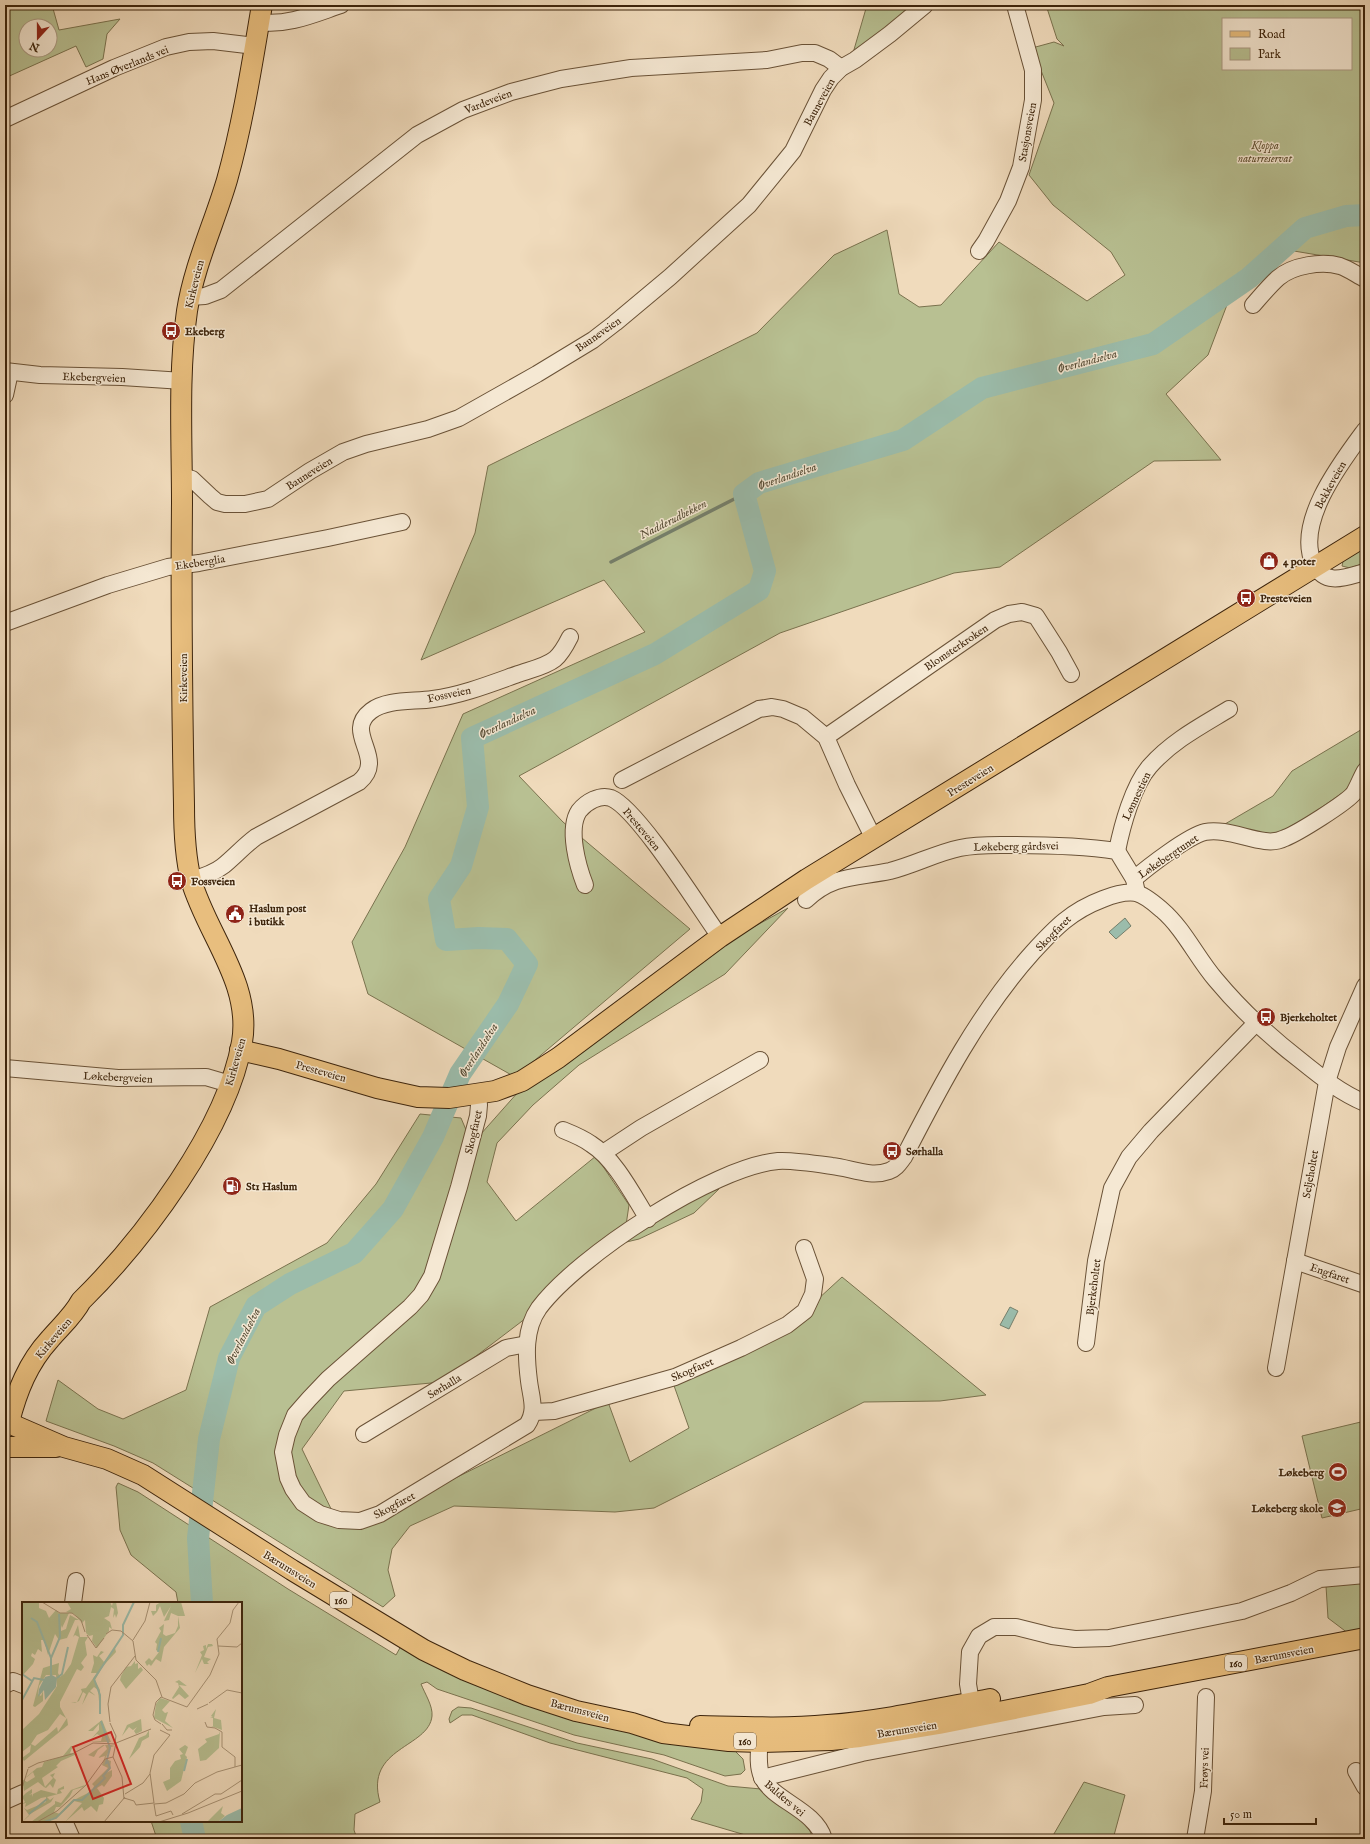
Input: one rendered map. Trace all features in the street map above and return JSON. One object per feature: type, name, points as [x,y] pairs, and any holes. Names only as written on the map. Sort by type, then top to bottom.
[{"type":"main road","name":"Kirkeveien","points":[[8,1421],[20,1386],[34,1360],[49,1340],[76,1312],[82,1301],[124,1255],[158,1212],[207,1134],[230,1084],[240,1050],[244,1024],[240,996],[226,960],[204,914],[191,880],[186,846],[184,808],[182,565],[183,381],[184,336],[190,297],[234,154],[260,14]]},
{"type":"main road","name":"Presteveien","points":[[240,1050],[279,1059],[401,1094],[418,1097],[449,1098],[486,1093],[522,1081],[558,1058],[720,937],[807,879],[1365,536]]},
{"type":"main road","name":"Kirkeveien","points":[[5,1392],[24,1355],[32,1345],[69,1307],[82,1301]]},
{"type":"main road","name":"Bærumsveien","points":[[8,1421],[64,1448],[107,1459],[144,1475],[392,1632],[465,1670],[550,1703],[632,1723],[760,1735],[860,1737],[939,1724],[972,1709],[1088,1694],[1108,1687],[1365,1638]]},
{"type":"main road","name":"160","points":[[6,1448],[14,1436],[8,1421]]},
{"type":"main road","name":"Bærumsveien","points":[[6,1448],[64,1448]]},
{"type":"street","points":[[260,14],[274,24],[287,23],[341,5]]},
{"type":"street","name":"Bauneveien","points":[[182,476],[192,479],[217,502],[234,505],[258,502],[268,499],[310,471],[343,452],[366,444],[428,429],[459,418],[562,359],[615,323],[694,256],[749,205],[794,151],[830,78],[841,68],[855,60],[890,34],[925,5]]},
{"type":"street","name":"Stasjonsveien","points":[[979,251],[1008,201],[1021,167],[1031,107],[1033,70],[1015,5]]},
{"type":"street","name":"Hans Øverlands vei","points":[[5,118],[110,70],[166,47],[189,42],[213,41],[255,46]]},
{"type":"street","name":"Vardeveien","points":[[190,297],[206,296],[221,290],[417,135],[463,110],[511,92],[561,79],[623,69],[767,60],[802,53],[815,53],[829,59],[841,68]]},
{"type":"street","points":[[1253,305],[1279,277],[1294,270],[1314,265],[1331,264],[1342,267],[1365,279]]},
{"type":"street","points":[[5,395],[8,372]]},
{"type":"street","name":"Ekebergveien","points":[[8,372],[183,381]]},
{"type":"street","name":"Bekkeveien","points":[[1316,567],[1311,556],[1310,545],[1311,532],[1316,510],[1329,482],[1365,430]]},
{"type":"street","name":"Ekeberglia","points":[[5,623],[108,585],[168,567],[328,538],[402,522]]},
{"type":"street","points":[[1316,567],[1333,580],[1365,572]]},
{"type":"street","name":"Blomsterkroken","points":[[826,737],[995,620],[1008,614],[1022,612],[1036,616],[1071,674]]},
{"type":"street","name":"Fossveien","points":[[191,880],[205,876],[222,866],[243,846],[256,837],[359,782],[367,776],[370,769],[369,759],[361,738],[361,732],[362,724],[370,712],[379,707],[395,703],[434,699],[459,694],[539,667],[553,660],[562,652],[570,637]]},
{"type":"street","points":[[622,780],[759,709],[772,707],[783,709],[802,717],[826,737],[847,785],[874,839]]},
{"type":"street","name":"Lønnestien","points":[[1117,851],[1121,828],[1126,814],[1149,767],[1184,736],[1229,709]]},
{"type":"street","name":"Løkebergtunet","points":[[1135,886],[1175,849],[1205,832],[1239,835],[1266,842],[1287,838],[1325,815],[1353,793],[1365,771]]},
{"type":"street","name":"Presteveien","points":[[585,885],[578,866],[574,827],[578,813],[585,804],[598,798],[610,798],[624,806],[652,840],[720,937]]},
{"type":"street","name":"Løkeberg gårdsvei","points":[[806,900],[817,889],[834,881],[892,870],[960,848],[982,844],[1085,847],[1117,851]]},
{"type":"street","points":[[1117,851],[1135,886],[1173,922],[1215,979],[1256,1023],[1327,1082],[1348,1096],[1365,1103]]},
{"type":"street","name":"Skogfaret","points":[[648,1219],[686,1196],[727,1176],[752,1167],[778,1161],[833,1166],[860,1172],[876,1173],[890,1171],[904,1157],[930,1107],[993,1000],[1013,975],[1060,924],[1073,913],[1089,904],[1111,896],[1125,893],[1135,886]]},
{"type":"street","name":"Seljeholtet","points":[[1276,1368],[1327,1082],[1338,1047],[1365,986]]},
{"type":"street","name":"Bjerkeholtet","points":[[1086,1343],[1096,1261],[1112,1188],[1129,1157],[1150,1131],[1256,1023]]},
{"type":"street","points":[[603,1153],[641,1128],[760,1060]]},
{"type":"street","name":"Løkebergveien","points":[[5,1068],[118,1078],[206,1077],[230,1084]]},
{"type":"street","name":"Skogfaret","points":[[486,1093],[479,1105],[478,1116],[459,1187],[432,1276],[421,1295],[410,1307],[328,1379],[295,1415],[287,1435],[283,1452],[288,1478],[303,1503],[320,1514],[339,1520],[360,1521],[380,1514],[521,1429],[527,1425],[534,1412],[554,1411],[675,1377],[741,1348],[786,1325],[805,1311],[813,1294],[815,1279],[804,1248]]},
{"type":"street","points":[[534,1412],[528,1381],[527,1344],[532,1322],[538,1309],[575,1271],[625,1232],[648,1219],[629,1188],[603,1153],[592,1144],[563,1130]]},
{"type":"street","name":"Engfaret","points":[[1294,1261],[1365,1285]]},
{"type":"street","name":"Sørhalla","points":[[364,1434],[506,1348],[527,1344]]},
{"type":"street","points":[[972,1709],[968,1684],[970,1652],[979,1636],[994,1627],[1016,1627],[1052,1636],[1075,1639],[1109,1638],[1242,1611],[1291,1594],[1320,1579],[1365,1575]]},
{"type":"street","points":[[73,1602],[76,1580]]},
{"type":"street","name":"Frøys vei","points":[[1195,1839],[1203,1791],[1206,1697]]},
{"type":"street","name":"Bærumsveien","points":[[762,1778],[862,1753],[1104,1708],[1135,1705]]},
{"type":"street","name":"Balders vei","points":[[760,1735],[759,1765],[762,1778],[778,1794],[812,1820],[824,1839]]},
{"type":"street","points":[[1356,1771],[1365,1787]]},
{"type":"street","points":[[5,1801],[22,1793]]},
{"type":"street","points":[[64,1822],[72,1839]]},
{"type":"green space","points":[[5,5],[52,5],[56,18],[18,18],[18,58],[49,58],[5,78]]},
{"type":"green space","points":[[867,5],[914,5],[853,53]]},
{"type":"green space","name":"Kloppa naturreservat","points":[[1046,5],[1365,5],[1365,263],[1294,251],[1233,289],[1208,355],[1166,394],[1221,460],[1154,461],[1000,567],[954,573],[780,633],[519,776],[563,822],[690,929],[515,1077],[368,994],[352,942],[405,847],[463,714],[645,632],[604,580],[421,660],[475,533],[488,466],[757,333],[834,255],[887,230],[899,294],[919,307],[941,305],[999,242],[1087,301],[1125,275],[1111,252],[1053,205],[1029,175],[1054,103],[1032,48],[1054,42],[1064,46],[1057,39]]},
{"type":"green space","points":[[120,19],[107,34],[103,59],[86,67],[76,46],[58,54],[58,26],[59,30]]},
{"type":"green space","points":[[1365,545],[1365,563],[1350,568],[1342,566],[1344,557]]},
{"type":"green space","points":[[1364,728],[1365,749],[1360,771],[1345,791],[1309,816],[1277,834],[1259,835],[1225,824],[1273,796],[1292,771]]},
{"type":"green space","points":[[788,908],[725,974],[579,1065],[533,1105],[497,1143],[487,1182],[516,1221],[596,1156],[629,1205],[625,1232],[538,1309],[442,1382],[344,1391],[302,1449],[335,1517],[363,1524],[608,1402],[630,1462],[689,1428],[672,1380],[805,1311],[842,1277],[986,1395],[940,1401],[864,1402],[654,1508],[615,1512],[454,1506],[410,1526],[392,1549],[388,1570],[395,1596],[383,1607],[153,1463],[114,1446],[46,1421],[58,1380],[98,1409],[123,1419],[186,1390],[210,1307],[327,1243],[376,1184],[420,1114],[461,1118],[472,1144],[519,1091],[710,951]]},
{"type":"green space","points":[[719,1189],[694,1213],[639,1239],[614,1245],[695,1195]]},
{"type":"green space","name":"Løkeberg","points":[[1365,1421],[1365,1508],[1322,1518],[1302,1436]]},
{"type":"green space","points":[[118,1483],[138,1492],[288,1589],[396,1655],[401,1646],[436,1665],[732,1748],[743,1759],[745,1770],[741,1774],[725,1776],[664,1755],[574,1735],[437,1689],[427,1682],[421,1684],[432,1712],[428,1727],[389,1759],[381,1770],[378,1784],[380,1802],[355,1814],[354,1830],[357,1839],[157,1839],[151,1822],[242,1822],[242,1602],[178,1602],[176,1592],[131,1555],[120,1530],[116,1487]]},
{"type":"green space","points":[[1365,1583],[1365,1646],[1328,1618],[1326,1586]]},
{"type":"green space","points":[[458,1707],[471,1708],[577,1743],[652,1759],[728,1786],[761,1789],[800,1819],[810,1831],[813,1839],[759,1839],[691,1819],[701,1802],[703,1789],[687,1778],[550,1743],[472,1715],[462,1715],[450,1723],[449,1719],[452,1711]]},
{"type":"green space","points":[[1084,1782],[1125,1795],[1113,1839],[1051,1839]]},
{"type":"shaded area","points":[[1125,918],[1131,926],[1116,939],[1109,932]]},
{"type":"shaded area","points":[[1010,1307],[1018,1311],[1009,1329],[1000,1325]]},
{"type":"waterway","name":"Øverlandselva","points":[[202,1602],[198,1538],[209,1439],[229,1358],[256,1306],[290,1284],[354,1253],[393,1209],[433,1137],[460,1074],[508,1004],[527,964],[507,939],[479,938],[446,940],[439,899],[461,866],[478,807],[472,738],[655,654],[759,590],[765,571],[744,494],[759,483],[903,440],[982,388],[1153,344],[1249,278],[1305,228],[1346,216],[1365,215]]},
{"type":"waterway","name":"Nadderudbekken","points":[[611,562],[744,494]]},
{"type":"waterway","name":"Øverlandselva","points":[[191,1822],[195,1839]]},
{"type":"place","name":"Ekeberg","points":[[171,331]]},
{"type":"place","name":"4 poter","points":[[1269,561]]},
{"type":"place","name":"Presteveien","points":[[1246,598]]},
{"type":"place","name":"Fossveien","points":[[177,881]]},
{"type":"place","name":"Haslum post i butikk","points":[[235,914]]},
{"type":"place","name":"Bjerkeholtet","points":[[1266,1017]]},
{"type":"place","name":"Sørhalla","points":[[892,1151]]},
{"type":"place","name":"St1 Haslum","points":[[232,1186]]},
{"type":"place","name":"Løkeberg","points":[[1338,1472]]},
{"type":"place","name":"Løkeberg skole","points":[[1337,1508]]}]
